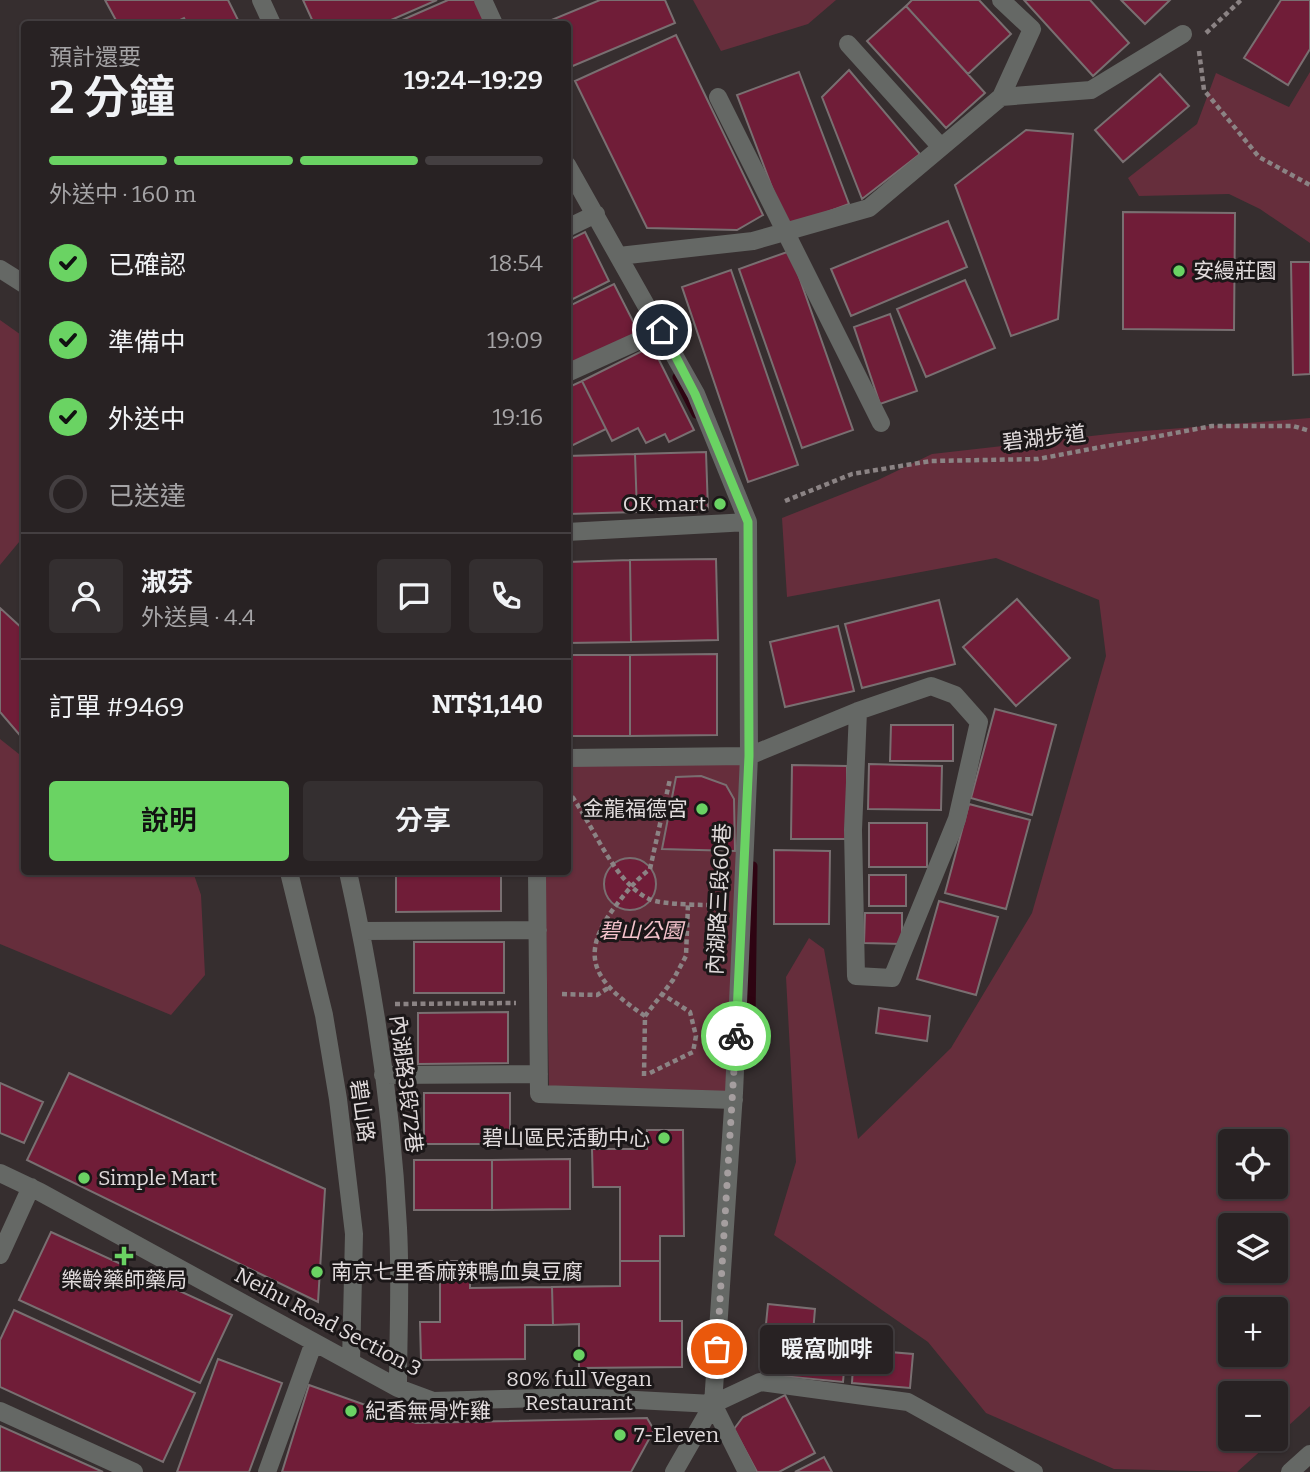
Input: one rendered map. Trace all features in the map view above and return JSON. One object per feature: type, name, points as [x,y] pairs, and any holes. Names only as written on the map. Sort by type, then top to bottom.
[{"type":"street","points":[[261,0],[271,21]]},
{"type":"street","points":[[483,0],[493,21]]},
{"type":"street","points":[[619,256],[753,241],[869,208],[940,146],[1002,97],[1032,29],[1001,0]]},
{"type":"street","points":[[1002,97],[1091,90],[1183,34]]},
{"type":"street","points":[[848,44],[940,146]]},
{"type":"street","points":[[718,97],[881,423]]},
{"type":"street","points":[[571,171],[662,330],[695,394],[748,522],[571,532]]},
{"type":"street","points":[[571,226],[596,214]]},
{"type":"street","points":[[0,269],[21,282]]},
{"type":"street","points":[[571,371],[662,330]]},
{"type":"street","name":"內湖路三段60巷","points":[[713,1404],[734,1100],[740,906],[749,756],[748,522]]},
{"type":"street","points":[[571,758],[749,756],[858,711],[931,686],[955,695],[979,722],[957,819],[892,978],[856,976],[853,830],[858,711]]},
{"type":"street","name":"碧山路","points":[[290,875],[324,1015],[338,1099],[354,1234],[351,1362]]},
{"type":"street","name":"內湖路3段72巷","points":[[349,875],[361,931],[383,1075],[398,1231],[398,1388]]},
{"type":"street","points":[[537,875],[539,1094],[734,1100]]},
{"type":"street","points":[[361,931],[538,930]]},
{"type":"street","points":[[383,1075],[539,1074]]},
{"type":"street","name":"Neihu Road Section 3","points":[[0,1173],[31,1187],[398,1388],[433,1401],[578,1397],[713,1404]]},
{"type":"street","points":[[0,1255],[31,1187]]},
{"type":"street","points":[[267,1472],[314,1342]]},
{"type":"street","points":[[674,1472],[713,1404],[760,1382],[908,1402],[1034,1472]]},
{"type":"street","points":[[713,1404],[747,1472]]},
{"type":"street","points":[[0,1410],[134,1472]]},
{"type":"street","points":[[1290,1472],[1310,1454]]},
{"type":"path","points":[[1241,0],[1205,34],[1198,53],[1204,90],[1259,157],[1310,185]]},
{"type":"path","name":"碧湖步道","points":[[785,501],[852,474],[931,461],[1038,459],[1212,426],[1293,426],[1310,431]]},
{"type":"path","points":[[645,1016],[608,988],[593,958],[596,936],[606,915],[630,884],[650,869],[672,768]]},
{"type":"path","points":[[571,795],[584,812],[613,864],[630,884],[650,900],[740,906]]},
{"type":"path","points":[[641,1098],[645,1016],[685,956],[688,904]]},
{"type":"path","points":[[373,1004],[597,995],[608,988]]},
{"type":"path","points":[[644,1077],[693,1052],[696,1036],[690,1012],[662,994]]},
{"type":"path","points":[[631,1077],[657,1078]]},
{"type":"green space","points":[[693,0],[836,0],[808,24],[721,51]]},
{"type":"green space","points":[[1310,72],[1310,243],[1260,209],[1229,194],[1139,196],[1128,178],[1197,124],[1216,73],[1289,107]]},
{"type":"green space","points":[[0,320],[21,335],[21,540],[0,565]]},
{"type":"green space","points":[[1310,418],[1310,1406],[1288,1426],[1288,1381],[1218,1381],[1218,1451],[1261,1451],[1237,1472],[1114,1469],[986,1413],[928,1342],[774,1235],[796,1162],[786,977],[809,938],[824,949],[858,1139],[951,1048],[1032,913],[1106,656],[1099,600],[996,558],[787,597],[782,518],[878,480],[932,454],[1118,433]]},
{"type":"green space","points":[[0,739],[21,756],[21,875],[194,875],[201,895],[205,975],[171,1015],[0,944]]},
{"type":"green space","name":"碧山公園","points":[[743,759],[729,1092],[549,1086],[545,875],[571,875],[571,761]]},
{"type":"building","points":[[105,0],[228,0],[238,21],[186,21],[184,18],[178,21],[116,21]]},
{"type":"building","points":[[303,0],[437,0],[389,21],[313,21]]},
{"type":"building","points":[[448,0],[476,0],[486,21],[400,21]]},
{"type":"building","points":[[600,0],[665,0],[675,23],[571,67],[571,21],[549,21]]},
{"type":"building","points":[[912,0],[979,0],[1011,34],[968,74],[906,6]]},
{"type":"building","points":[[1024,0],[1090,0],[1129,43],[1093,76]]},
{"type":"building","points":[[1121,0],[1170,0],[1145,24]]},
{"type":"building","points":[[1281,0],[1310,0],[1310,49],[1288,85],[1244,58]]},
{"type":"building","points":[[906,6],[985,93],[946,128],[867,41]]},
{"type":"building","points":[[676,35],[763,215],[737,230],[647,228],[575,81]]},
{"type":"building","points":[[849,70],[920,154],[862,199],[822,97]]},
{"type":"building","points":[[799,72],[849,204],[787,227],[737,95]]},
{"type":"building","points":[[1160,74],[1189,106],[1123,162],[1095,130]]},
{"type":"building","points":[[1026,130],[1073,134],[1058,319],[1011,336],[955,185]]},
{"type":"building","name":"安縵莊園","points":[[1123,212],[1235,213],[1234,330],[1123,329]]},
{"type":"building","points":[[948,221],[967,267],[851,316],[831,269]]},
{"type":"building","points":[[585,232],[609,281],[571,300],[571,239]]},
{"type":"building","points":[[790,251],[853,430],[802,448],[739,269]]},
{"type":"building","name":"安縵莊園","points":[[1291,262],[1310,262],[1310,374],[1293,375]]},
{"type":"building","points":[[731,270],[798,465],[748,482],[682,287]]},
{"type":"building","points":[[965,280],[995,348],[926,377],[897,309]]},
{"type":"building","points":[[614,284],[639,333],[571,367],[571,305]]},
{"type":"building","points":[[890,314],[917,391],[880,404],[854,327]]},
{"type":"building","points":[[652,346],[694,430],[669,442],[665,434],[646,443],[638,428],[612,441],[582,381]]},
{"type":"building","points":[[582,381],[606,429],[571,446],[571,386]]},
{"type":"building","points":[[706,452],[708,510],[637,512],[635,454]]},
{"type":"building","points":[[635,454],[637,512],[571,514],[571,456]]},
{"type":"building","points":[[716,559],[718,640],[631,642],[630,560]]},
{"type":"building","points":[[630,560],[631,642],[571,643],[571,562]]},
{"type":"building","points":[[1017,599],[1070,658],[1016,706],[963,647]]},
{"type":"building","points":[[939,600],[955,664],[862,688],[845,624]]},
{"type":"building","points":[[0,608],[21,627],[21,736],[0,712]]},
{"type":"building","points":[[838,626],[854,691],[785,707],[770,642]]},
{"type":"building","points":[[717,654],[717,735],[630,736],[630,655]]},
{"type":"building","points":[[571,655],[630,655],[630,736],[571,736]]},
{"type":"building","points":[[995,709],[1056,725],[1032,815],[971,798]]},
{"type":"building","points":[[891,725],[953,725],[953,761],[890,761]]},
{"type":"building","points":[[869,764],[942,766],[941,810],[868,809]]},
{"type":"building","points":[[792,765],[847,766],[847,839],[791,839]]},
{"type":"building","name":"金龍福德宮","points":[[701,776],[726,785],[734,799],[735,851],[662,849],[676,777]]},
{"type":"building","points":[[969,804],[1030,820],[1006,909],[945,893]]},
{"type":"building","points":[[869,823],[927,823],[927,867],[869,867]]},
{"type":"building","points":[[774,850],[830,851],[829,924],[774,924]]},
{"type":"building","points":[[630,858],[640,860],[648,866],[654,874],[654,894],[648,902],[640,908],[630,910],[620,908],[612,902],[606,894],[604,884],[606,874],[612,866],[620,860]]},
{"type":"building","points":[[396,875],[501,875],[501,911],[396,912]]},
{"type":"building","points":[[869,875],[906,875],[906,906],[869,906]]},
{"type":"building","points":[[939,901],[998,917],[976,995],[917,979]]},
{"type":"building","points":[[865,913],[902,913],[902,944],[864,943]]},
{"type":"building","points":[[414,942],[504,942],[504,993],[414,993]]},
{"type":"building","points":[[879,1008],[930,1016],[927,1041],[876,1033]]},
{"type":"building","points":[[508,1012],[508,1063],[418,1064],[418,1013]]},
{"type":"building","points":[[69,1073],[325,1189],[318,1302],[27,1160]]},
{"type":"building","points":[[0,1083],[43,1102],[24,1143],[0,1133]]},
{"type":"building","points":[[424,1093],[510,1093],[510,1144],[424,1144]]},
{"type":"building","points":[[647,1130],[683,1130],[684,1236],[660,1236],[660,1261],[620,1261],[620,1187],[593,1187],[592,1149],[647,1149]]},
{"type":"building","points":[[570,1159],[570,1209],[492,1210],[492,1160]]},
{"type":"building","points":[[414,1160],[492,1160],[492,1210],[414,1210]]},
{"type":"building","points":[[51,1232],[232,1315],[200,1383],[19,1300]]},
{"type":"building","points":[[440,1261],[470,1261],[470,1288],[552,1287],[553,1325],[525,1325],[525,1359],[421,1360],[420,1322],[440,1322]]},
{"type":"building","points":[[620,1261],[660,1261],[660,1321],[682,1321],[682,1367],[579,1368],[579,1324],[553,1325],[552,1287],[620,1286]]},
{"type":"building","points":[[768,1304],[815,1309],[813,1333],[847,1337],[843,1382],[761,1374]]},
{"type":"building","points":[[14,1310],[195,1393],[163,1462],[0,1387],[0,1340]]},
{"type":"building","points":[[854,1349],[913,1354],[910,1388],[852,1383]]},
{"type":"building","points":[[218,1359],[282,1383],[249,1472],[177,1472]]},
{"type":"building","points":[[309,1385],[416,1423],[647,1418],[654,1430],[631,1472],[282,1472]]},
{"type":"building","points":[[785,1395],[815,1453],[779,1472],[757,1472],[734,1429],[743,1417]]},
{"type":"building","points":[[0,1426],[103,1472],[0,1472]]},
{"type":"building","points":[[824,1457],[832,1472],[795,1472]]},
{"type":"waterway","points":[[677,377],[696,414]]},
{"type":"waterway","points":[[751,1021],[753,866]]},
{"type":"way so far","points":[[717,1349],[736,1036]]},
{"type":"place","name":"安縵莊園","points":[[1179,271]]},
{"type":"place","name":"OK mart","points":[[720,504]]},
{"type":"place","name":"金龍福德宮","points":[[702,809]]},
{"type":"place","name":"碧山區民活動中心","points":[[664,1138]]},
{"type":"place","name":"Simple Mart","points":[[84,1178]]},
{"type":"place","name":"樂齡藥師藥局","points":[[124,1256]]},
{"type":"place","name":"南京七里香麻辣鴨血臭豆腐","points":[[317,1272]]},
{"type":"place","name":"暖窩咖啡","points":[[717,1349]]},
{"type":"place","name":"80% full Vegan Restaurant","points":[[579,1355]]},
{"type":"place","name":"紀香無骨炸雞","points":[[351,1411]]},
{"type":"place","name":"7-Eleven","points":[[620,1435]]},
{"type":"route","points":[[662,330],[695,394],[748,522],[749,756],[736,1036]]}]
